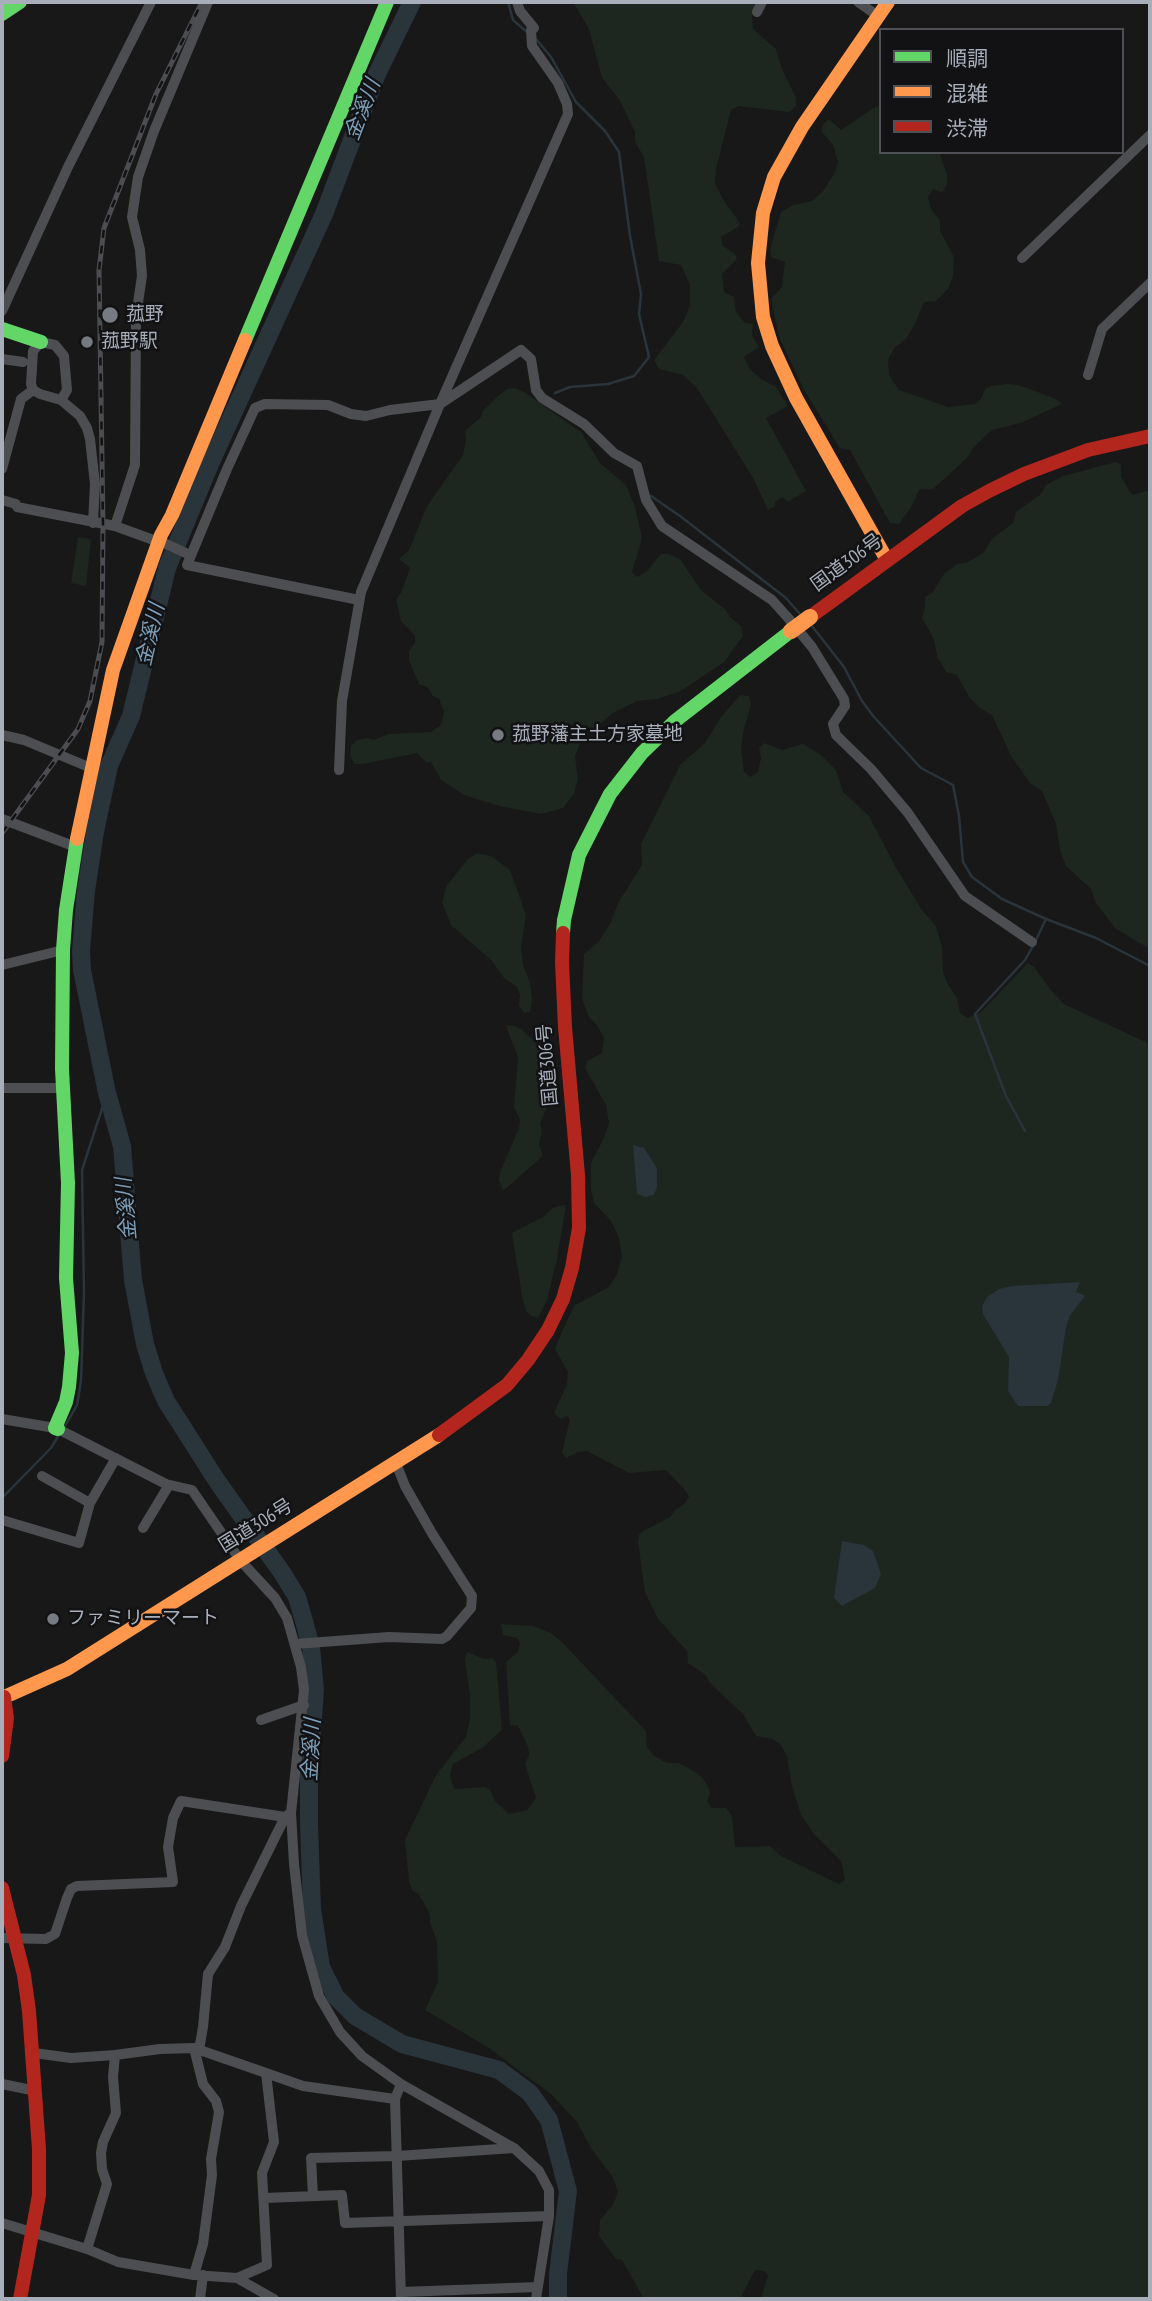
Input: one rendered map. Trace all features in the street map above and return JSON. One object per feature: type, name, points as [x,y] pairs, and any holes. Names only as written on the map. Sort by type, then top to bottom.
[{"type":"main road","points":[[2,14],[20,2]]},
{"type":"main road","points":[[60,1430],[71,1363],[65,1278],[68,1161],[62,1088],[65,910],[91,768],[113,670],[161,542],[387,2]]},
{"type":"main road","points":[[887,560],[796,398],[772,346],[763,317],[758,263],[763,214],[774,177],[802,127],[888,2]]},
{"type":"main road","points":[[2,329],[41,342]]},
{"type":"main road","name":"国道306号","points":[[3,1698],[67,1669],[458,1423],[507,1385],[548,1330],[568,1284],[576,1250],[580,1200],[563,1001],[562,940],[572,877],[591,828],[628,768],[675,721],[791,631],[962,506],[1024,474],[1088,450],[1150,436]]},
{"type":"main road","points":[[2,1756],[7,1718],[3,1698]]},
{"type":"main road","points":[[2,1888],[8,1938],[24,1975],[36,2091],[39,2195],[20,2299]]},
{"type":"street","points":[[2,311],[68,167],[151,2]]},
{"type":"street","points":[[115,526],[135,465],[136,316],[142,276],[140,250],[132,217],[138,177],[208,2]]},
{"type":"street","points":[[339,770],[342,701],[359,600],[440,404],[568,114],[567,104],[558,83],[531,36],[534,28],[520,11],[517,2]]},
{"type":"street","points":[[858,2],[878,16]]},
{"type":"street","points":[[1022,258],[1150,135]]},
{"type":"street","points":[[1141,144],[1150,154]]},
{"type":"street","points":[[1088,375],[1102,328],[1150,282]]},
{"type":"street","points":[[61,400],[66,390],[64,356],[55,345],[41,342],[33,351],[31,384],[33,390],[40,394],[61,400],[80,416],[87,428],[95,484],[93,523]]},
{"type":"street","points":[[359,600],[187,565],[188,554],[258,406],[328,405],[351,414],[366,416],[440,404],[522,350],[533,365],[536,390],[542,398],[584,425],[614,453],[637,466],[646,500],[662,526],[772,600],[789,619],[812,647],[844,699],[845,706],[833,724],[836,735],[871,769],[908,813],[965,896],[1031,942]]},
{"type":"street","points":[[2,359],[23,362]]},
{"type":"street","points":[[2,469],[21,399],[33,390]]},
{"type":"street","points":[[2,500],[16,504],[17,507],[115,526],[188,554]]},
{"type":"street","points":[[2,735],[24,740],[91,768]]},
{"type":"street","points":[[2,819],[76,847]]},
{"type":"street","points":[[2,965],[64,953]]},
{"type":"street","points":[[2,1088],[62,1088]]},
{"type":"street","points":[[2,1419],[60,1430],[169,1485],[192,1490],[275,1598],[298,1643],[304,1681],[304,1705],[288,1815],[302,1935],[319,1996],[340,2032],[362,2056],[401,2084],[514,2148],[539,2171],[549,2190],[549,2217],[536,2299]]},
{"type":"street","points":[[2,1520],[79,1543],[90,1503],[116,1458]]},
{"type":"street","points":[[298,1643],[389,1637],[442,1639],[471,1608],[472,1596],[405,1486],[396,1463]]},
{"type":"street","points":[[42,1476],[90,1503]]},
{"type":"street","points":[[144,1528],[169,1485]]},
{"type":"street","points":[[261,1720],[304,1705]]},
{"type":"street","points":[[8,1938],[46,1939],[55,1934],[67,1898],[71,1889],[76,1886],[173,1882],[169,1863],[169,1838],[181,1801],[288,1815]]},
{"type":"street","points":[[200,2299],[198,2275],[219,2112],[216,2101],[203,2084],[196,2049],[204,2027],[208,1974],[225,1947],[241,1906],[288,1815]]},
{"type":"street","points":[[34,2053],[71,2058],[160,2049],[196,2049],[303,2086],[394,2099]]},
{"type":"street","points":[[87,2249],[107,2184],[101,2153],[116,2113],[113,2077],[115,2055]]},
{"type":"street","points":[[237,2278],[267,2264],[262,2173],[274,2142],[266,2073]]},
{"type":"street","points":[[2,2084],[36,2091]]},
{"type":"street","points":[[401,2084],[394,2099],[401,2295],[538,2287]]},
{"type":"street","points":[[313,2196],[311,2158],[397,2156],[514,2148]]},
{"type":"street","points":[[264,2198],[342,2195],[345,2223],[549,2217]]},
{"type":"street","points":[[2,2223],[87,2249],[118,2262],[198,2275],[237,2278],[274,2299]]},
{"type":"shaded area","points":[[573,2],[757,2],[752,17],[753,29],[776,49],[796,98],[796,106],[789,112],[739,106],[731,110],[715,183],[740,223],[721,237],[723,246],[735,254],[737,259],[722,274],[724,292],[734,297],[736,312],[745,323],[753,324],[752,335],[759,347],[744,357],[750,369],[776,387],[788,406],[766,418],[806,491],[788,502],[783,497],[768,510],[753,478],[697,388],[683,375],[659,369],[654,360],[683,322],[690,306],[690,285],[681,265],[659,261],[644,157],[635,142],[635,132],[619,99],[602,78],[589,29]]},
{"type":"shaded area","points":[[879,106],[879,154],[940,154],[947,175],[947,185],[942,192],[933,189],[928,197],[931,209],[940,220],[940,231],[954,257],[953,276],[948,289],[936,301],[924,302],[906,339],[894,348],[888,360],[889,375],[899,390],[948,407],[975,404],[981,399],[985,389],[1007,384],[1019,385],[1056,399],[1062,404],[1021,423],[992,430],[966,459],[933,489],[919,490],[899,524],[890,523],[850,450],[840,448],[804,390],[779,337],[771,299],[782,287],[785,262],[771,257],[770,249],[781,212],[793,205],[812,201],[823,191],[838,162],[833,145],[821,131],[824,123],[829,119],[841,130]]},
{"type":"shaded area","points":[[515,388],[581,432],[600,463],[626,485],[635,507],[642,538],[632,572],[637,577],[646,572],[661,554],[680,559],[701,590],[741,626],[743,636],[724,662],[681,691],[657,699],[637,701],[613,713],[582,739],[575,756],[578,779],[574,794],[563,808],[541,814],[464,795],[441,780],[431,762],[426,762],[417,753],[363,764],[355,764],[350,755],[351,746],[357,740],[374,740],[388,734],[431,732],[441,725],[444,712],[439,699],[433,696],[427,687],[419,684],[409,660],[409,651],[415,643],[415,636],[401,621],[396,599],[410,568],[399,559],[409,550],[427,506],[463,455],[465,431],[498,396],[507,389]]},
{"type":"shaded area","points":[[1116,462],[1121,465],[1121,477],[1132,495],[1150,490],[1150,949],[1116,929],[1096,903],[1091,889],[1066,866],[1060,851],[1056,824],[1042,791],[1030,783],[1011,756],[992,715],[969,697],[957,675],[946,672],[938,658],[933,637],[922,618],[925,597],[932,593],[944,574],[957,564],[966,563],[983,553],[992,539],[1013,523],[1016,512],[1041,494],[1046,485],[1063,476]]},
{"type":"shaded area","points":[[78,537],[91,539],[86,586],[71,583]]},
{"type":"shaded area","points":[[740,695],[749,696],[751,705],[741,750],[744,772],[750,777],[758,772],[761,758],[759,748],[764,743],[782,750],[803,744],[821,755],[836,770],[843,792],[869,816],[895,866],[922,910],[936,926],[942,947],[943,972],[957,998],[960,1013],[968,1018],[981,1012],[1028,963],[1064,1004],[1150,1044],[1150,2299],[761,2299],[768,2275],[764,2271],[755,2270],[740,2299],[644,2299],[622,2260],[616,2259],[599,2236],[600,2220],[614,2203],[618,2191],[612,2176],[591,2148],[577,2122],[551,2094],[489,2048],[425,2010],[438,1982],[437,1941],[430,1915],[409,1882],[405,1840],[436,1775],[466,1737],[470,1719],[465,1659],[467,1652],[484,1659],[492,1658],[496,1662],[502,1730],[482,1748],[453,1764],[450,1775],[454,1789],[485,1787],[509,1814],[527,1810],[536,1798],[525,1764],[529,1755],[528,1747],[518,1726],[510,1725],[506,1662],[518,1652],[520,1643],[517,1638],[503,1635],[501,1624],[533,1626],[551,1633],[562,1642],[646,1731],[647,1747],[654,1756],[667,1763],[679,1763],[699,1774],[708,1786],[710,1792],[707,1801],[712,1808],[726,1808],[732,1816],[735,1847],[770,1846],[781,1856],[839,1884],[845,1880],[841,1861],[814,1834],[801,1815],[791,1782],[787,1756],[780,1744],[772,1739],[756,1736],[743,1714],[710,1683],[706,1675],[688,1663],[687,1651],[658,1619],[645,1592],[639,1535],[670,1517],[683,1505],[689,1497],[685,1490],[666,1470],[629,1473],[587,1451],[566,1458],[562,1453],[570,1419],[567,1416],[561,1419],[554,1413],[567,1384],[568,1372],[555,1349],[563,1329],[575,1305],[609,1287],[617,1274],[622,1257],[619,1238],[611,1221],[594,1203],[591,1191],[591,1163],[609,1123],[606,1105],[585,1068],[587,1061],[602,1053],[604,1038],[589,1017],[582,999],[584,954],[599,941],[611,922],[618,903],[642,865],[641,844],[680,765],[705,743],[721,717]]},
{"type":"shaded area","points":[[477,853],[491,856],[510,870],[526,915],[521,947],[523,965],[530,983],[530,1012],[524,1013],[519,1005],[517,987],[504,978],[492,961],[451,925],[442,902],[447,885],[468,859]]},
{"type":"shaded area","points":[[512,1025],[521,1029],[535,1042],[549,1046],[553,1061],[554,1090],[540,1123],[542,1133],[539,1143],[543,1156],[503,1191],[499,1180],[500,1172],[520,1120],[514,1107],[518,1057],[506,1026]]},
{"type":"shaded area","points":[[633,1145],[644,1148],[657,1168],[654,1195],[645,1197],[637,1194]]},
{"type":"shaded area","points":[[566,1205],[547,1300],[538,1318],[526,1311],[512,1233],[543,1217],[554,1207]]},
{"type":"shaded area","points":[[1080,1282],[1076,1292],[1085,1296],[1070,1315],[1066,1327],[1058,1380],[1051,1403],[1047,1406],[1018,1406],[1008,1391],[1009,1357],[983,1314],[982,1306],[987,1297],[999,1289]]},
{"type":"shaded area","points":[[842,1541],[864,1545],[873,1551],[881,1574],[875,1588],[842,1606],[834,1598]]},
{"type":"waterway","points":[[351,2],[355,3]]},
{"type":"waterway","name":"金溪川","points":[[412,2],[376,76],[324,214],[210,464],[167,568],[131,716],[109,766],[95,832],[86,891],[82,970],[107,1093],[122,1146],[133,1280],[145,1344],[154,1373],[166,1401],[217,1481],[297,1597],[311,1647],[315,1690],[309,1772],[309,1824],[312,1909],[321,1967],[336,1997],[355,2016],[402,2044],[499,2070],[530,2093],[549,2120],[568,2191],[558,2274],[558,2299]]},
{"type":"waterway","points":[[508,2],[513,20],[528,33]]},
{"type":"waterway","points":[[536,39],[551,57],[576,102],[605,131],[619,152],[641,294],[639,314],[649,357],[634,376],[608,384],[570,387],[555,393]]},
{"type":"waterway","points":[[651,496],[786,598],[800,614]]},
{"type":"waterway","points":[[812,626],[844,667],[874,717],[921,768],[953,785],[963,862],[972,877],[1002,899],[1096,938],[1150,966]]},
{"type":"waterway","points":[[1036,940],[1045,921]]},
{"type":"waterway","points":[[1025,1131],[1006,1096],[975,1014],[1025,960],[1033,946]]},
{"type":"waterway","points":[[64,1428],[77,1405],[81,1381],[84,1292],[82,1170],[107,1093]]},
{"type":"waterway","points":[[2,1498],[51,1448],[60,1433]]},
{"type":"waterway","name":"金溪川","points":[[558,2287],[564,2299]]},
{"type":"railway","points":[[2,833],[78,729],[90,701],[102,642],[99,270],[104,228],[156,94],[202,2]]},
{"type":"traffic: fast","points":[[2,14],[20,2]]},
{"type":"traffic: fast","points":[[245,340],[387,2]]},
{"type":"traffic: fast","points":[[2,329],[41,342]]},
{"type":"traffic: fast","points":[[563,933],[579,855],[610,794],[642,753],[675,721],[791,631]]},
{"type":"traffic: fast","points":[[58,1429],[55,1428],[69,1387],[72,1353],[66,1278],[68,1183],[62,1069],[63,950],[77,839]]},
{"type":"traffic: slow","points":[[887,560],[796,398],[772,346],[763,317],[758,263],[763,213],[774,177],[802,127],[888,2]]},
{"type":"traffic: slow","points":[[77,839],[113,670],[161,535],[172,515],[245,340]]},
{"type":"traffic: slow","points":[[791,631],[810,617]]},
{"type":"traffic: slow","points":[[2,1698],[67,1669],[439,1435]]},
{"type":"traffic: jam","points":[[810,617],[962,506],[989,491],[1024,474],[1088,450],[1150,436]]},
{"type":"traffic: jam","points":[[439,1435],[507,1385],[528,1360],[548,1330],[563,1299],[572,1268],[579,1228],[578,1175],[565,1027],[563,933]]},
{"type":"traffic: jam","points":[[2,1756],[7,1718],[4,1697]]},
{"type":"traffic: jam","points":[[2,1888],[24,1975],[39,2149],[39,2195],[20,2299]]},
{"type":"place","name":"菰野","points":[[110,315]]},
{"type":"place","name":"菰野駅","points":[[87,342]]},
{"type":"place","name":"菰野藩主土方家墓地","points":[[498,735]]},
{"type":"place","name":"ファミリーマート","points":[[53,1619]]}]
